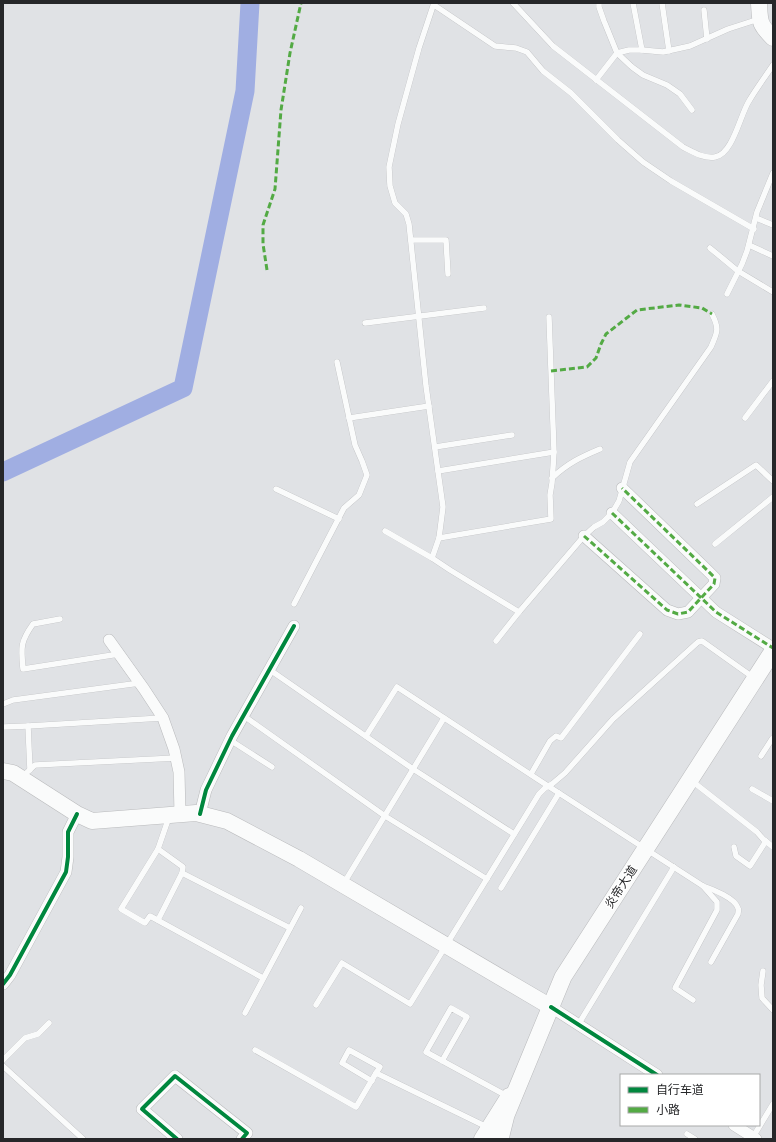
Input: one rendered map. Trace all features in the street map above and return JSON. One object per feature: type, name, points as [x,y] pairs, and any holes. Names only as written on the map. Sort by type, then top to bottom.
[{"type":"main road","points":[[759,11],[762,27],[773,38]]},
{"type":"main road","name":"炎帝大道","points":[[490,1135],[506,1115],[564,977],[773,650]]},
{"type":"main road","points":[[3,771],[25,774],[77,814],[92,821],[196,813],[227,820],[343,885],[551,1007]]},
{"type":"main road","points":[[490,1135],[509,1097],[524,1073]]},
{"type":"street","points":[[584,536],[666,610],[678,614],[688,612],[714,584],[715,578],[622,488]]},
{"type":"street","points":[[612,513],[716,612],[773,650]]},
{"type":"street","points":[[200,814],[206,790],[230,740],[294,626]]},
{"type":"street","points":[[109,640],[163,718],[174,749],[179,772],[175,815]]},
{"type":"street","points":[[3,984],[10,975],[66,872],[68,857],[68,832],[77,814]]},
{"type":"street","points":[[551,1007],[655,1074]]},
{"type":"street","points":[[176,1139],[142,1109],[175,1076],[247,1133],[242,1139]]},
{"type":"street","points":[[736,1126],[754,1138]]},
{"type":"lane","points":[[513,3],[553,46],[683,147],[701,156],[715,157],[722,154],[730,144],[748,102],[773,65]]},
{"type":"lane","points":[[633,3],[642,50]]},
{"type":"lane","points":[[662,3],[669,50]]},
{"type":"lane","points":[[432,558],[440,538],[443,507],[429,406],[409,224],[406,214],[395,203],[390,186],[389,167],[398,124],[419,48],[434,4],[495,46],[516,48],[527,52],[542,71],[571,93],[618,140],[643,162],[671,181],[754,229]]},
{"type":"lane","points":[[598,4],[617,53],[643,75],[667,85],[680,94],[692,110]]},
{"type":"lane","points":[[704,10],[707,39]]},
{"type":"lane","points":[[596,80],[617,53],[629,50],[663,52],[690,46],[728,30],[759,11]]},
{"type":"lane","points":[[726,294],[749,245],[757,212],[771,182],[773,173]]},
{"type":"lane","points":[[756,218],[773,225]]},
{"type":"lane","points":[[411,240],[446,240],[448,274]]},
{"type":"lane","points":[[749,245],[773,256]]},
{"type":"lane","points":[[710,248],[738,271],[773,292]]},
{"type":"lane","points":[[365,323],[484,308]]},
{"type":"lane","points":[[496,641],[518,612],[584,536],[594,527],[603,522],[612,513],[618,500],[630,462],[711,347],[718,330],[712,314]]},
{"type":"lane","points":[[440,538],[550,519],[550,495],[554,452],[549,316]]},
{"type":"lane","points":[[294,604],[344,508],[359,495],[367,475],[355,445],[337,362]]},
{"type":"lane","points":[[745,418],[773,381]]},
{"type":"lane","points":[[349,418],[429,406]]},
{"type":"lane","points":[[435,447],[512,435]]},
{"type":"lane","points":[[552,478],[563,467],[600,449]]},
{"type":"lane","points":[[438,470],[554,452]]},
{"type":"lane","points":[[697,504],[756,465],[773,481]]},
{"type":"lane","points":[[276,489],[339,519]]},
{"type":"lane","points":[[715,544],[773,497]]},
{"type":"lane","points":[[385,531],[432,558],[518,612]]},
{"type":"lane","points":[[60,619],[33,624],[25,636],[21,650],[22,669],[120,654]]},
{"type":"lane","points":[[531,774],[550,741],[556,736],[561,738],[640,634]]},
{"type":"lane","points":[[316,1005],[342,963],[410,1004],[539,794],[565,773],[613,719],[698,642],[702,641],[755,679]]},
{"type":"lane","points":[[270,670],[414,769],[514,834]]},
{"type":"lane","points":[[3,704],[13,700],[140,683]]},
{"type":"lane","points":[[366,736],[397,687],[703,886],[717,902],[717,910],[674,988],[694,1000]]},
{"type":"lane","points":[[244,716],[385,816],[486,879]]},
{"type":"lane","points":[[3,727],[163,718]]},
{"type":"lane","points":[[343,885],[444,718]]},
{"type":"lane","points":[[25,774],[28,726]]},
{"type":"lane","points":[[761,756],[772,739],[773,740]]},
{"type":"lane","points":[[230,740],[272,767]]},
{"type":"lane","points":[[25,774],[35,765],[176,758]]},
{"type":"lane","points":[[690,780],[757,832],[773,847]]},
{"type":"lane","points":[[752,789],[773,801]]},
{"type":"lane","points":[[501,888],[559,793]]},
{"type":"lane","points":[[175,815],[158,850],[121,909],[145,923],[150,916],[263,978]]},
{"type":"lane","points":[[734,848],[736,856],[750,866],[766,841]]},
{"type":"lane","points":[[158,850],[183,867],[182,873],[158,920]]},
{"type":"lane","points":[[578,1025],[674,867]]},
{"type":"lane","points":[[182,873],[290,928]]},
{"type":"lane","points":[[703,886],[711,888],[722,894],[736,903],[739,909],[738,914],[712,962]]},
{"type":"lane","points":[[245,1013],[301,908]]},
{"type":"lane","points":[[763,971],[761,985],[762,998],[773,1010]]},
{"type":"lane","points":[[442,1061],[467,1017],[451,1008],[426,1052],[442,1061],[509,1097]]},
{"type":"lane","points":[[3,1060],[25,1038],[38,1034],[50,1023]]},
{"type":"lane","points":[[255,1050],[356,1107],[372,1081],[376,1073],[380,1067],[349,1050],[342,1063],[372,1081]]},
{"type":"lane","points":[[3,1066],[83,1139]]},
{"type":"lane","points":[[376,1073],[490,1135]]},
{"type":"lane","points":[[754,1138],[773,1104]]},
{"type":"lane","points":[[687,1134],[695,1139]]},
{"type":"waterway","points":[[3,472],[183,388],[245,91],[250,3]]},
{"type":"marked path","points":[[267,270],[263,244],[263,225],[275,189],[281,110],[290,53],[301,3]]},
{"type":"marked path","points":[[551,371],[587,367],[596,358],[606,334],[637,310],[679,305],[702,308],[712,314]]},
{"type":"marked path","points":[[584,536],[667,610],[678,614],[688,612],[714,584],[715,578],[622,488]]},
{"type":"marked path","points":[[612,513],[716,612],[773,648]]},
{"type":"cycle path","points":[[200,814],[206,790],[232,736],[294,626]]},
{"type":"cycle path","points":[[3,984],[10,975],[66,872],[68,857],[68,832],[77,814]]},
{"type":"cycle path","points":[[551,1007],[655,1074]]},
{"type":"cycle path","points":[[177,1139],[142,1109],[175,1076],[247,1133],[242,1139]]}]
